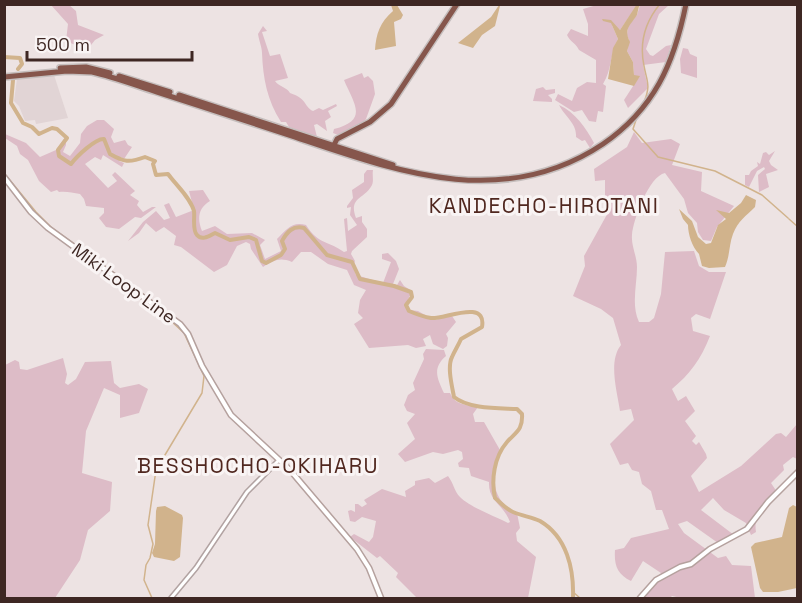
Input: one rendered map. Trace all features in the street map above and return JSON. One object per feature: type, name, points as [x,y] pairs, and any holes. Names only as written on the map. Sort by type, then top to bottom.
[{"type":"highway","points":[[333,147],[338,139],[370,122],[391,104],[457,4]]},
{"type":"highway","points":[[4,76],[69,67],[92,68],[333,147],[429,175],[471,181],[518,178],[554,169],[596,148],[634,117],[661,83],[675,51],[686,4]]},
{"type":"main road","name":"Miki Loop Line","points":[[4,177],[42,223],[180,324],[188,334],[202,366],[231,415],[299,480],[362,555],[374,577],[381,598]]},
{"type":"main road","points":[[640,598],[656,580],[680,567],[691,564],[710,549],[747,529],[768,502],[798,472]]},
{"type":"street","points":[[171,598],[196,568],[247,492],[279,460]]},
{"type":"shaded area","points":[[637,4],[640,5],[637,15],[627,33],[630,42],[627,51],[633,62],[634,75],[640,76],[634,86],[608,79],[613,48],[618,39],[611,23],[602,19],[611,20],[620,30]]},
{"type":"shaded area","points":[[51,5],[69,5],[76,11],[78,25],[104,35],[95,40],[87,50],[66,41],[68,24]]},
{"type":"shaded area","points":[[391,5],[397,5],[403,15],[401,19],[394,22],[396,46],[375,50],[380,29],[385,19],[393,11]]},
{"type":"shaded area","points":[[499,5],[495,26],[482,35],[473,48],[458,43],[491,17]]},
{"type":"shaded area","points":[[597,5],[637,5],[620,30],[612,25],[618,39],[603,84],[606,86],[603,112],[598,111],[596,122],[589,121],[582,110],[574,112],[555,100],[558,94],[572,101],[577,88],[587,82],[596,83],[596,60],[579,50],[567,35],[571,29],[588,36],[588,24],[583,9]]},
{"type":"shaded area","points":[[640,5],[669,5],[659,14],[646,49],[653,56],[671,45],[666,62],[643,65],[648,88],[628,108],[624,100],[637,80],[634,76],[633,62],[627,51],[628,26],[637,15]]},
{"type":"shaded area","points":[[263,26],[267,31],[262,32],[270,56],[280,54],[288,78],[275,81],[303,100],[313,111],[319,108],[323,110],[336,104],[337,106],[328,111],[331,117],[325,121],[327,131],[317,124],[314,125],[317,137],[289,127],[286,122],[281,122],[276,114],[263,71],[258,34]]},
{"type":"shaded area","points":[[683,48],[688,49],[690,54],[697,57],[697,78],[681,73],[680,59]]},
{"type":"shaded area","points":[[362,73],[364,78],[368,76],[373,81],[375,94],[366,119],[361,125],[338,135],[333,133],[334,129],[352,121],[355,116],[356,110],[344,80]]},
{"type":"shaded area","points":[[54,75],[68,118],[36,124],[35,120],[25,121],[19,106],[14,101],[17,79]]},
{"type":"shaded area","points":[[543,87],[546,90],[555,89],[555,93],[548,95],[552,102],[533,101],[536,89]]},
{"type":"shaded area","points":[[559,105],[575,116],[584,126],[594,143],[590,148],[585,140],[582,141],[576,137],[573,124]]},
{"type":"shaded area","points":[[97,120],[104,120],[114,129],[111,137],[114,143],[125,140],[132,147],[124,159],[121,157],[119,161],[124,163],[122,167],[103,155],[101,160],[95,157],[85,164],[108,188],[117,181],[112,175],[115,172],[135,191],[130,195],[139,201],[137,205],[143,212],[156,207],[141,218],[135,217],[119,229],[106,227],[99,218],[104,213],[104,208],[86,206],[80,194],[57,190],[51,192],[39,181],[28,160],[20,154],[17,146],[5,138],[5,134],[26,143],[40,157],[56,150],[66,136],[63,152],[70,156],[80,143],[81,134],[87,126]]},
{"type":"shaded area","points":[[634,132],[642,143],[671,139],[680,144],[672,165],[702,172],[701,191],[734,206],[717,227],[711,241],[703,240],[698,232],[697,223],[688,213],[684,199],[665,173],[653,182],[648,190],[635,219],[632,235],[637,267],[635,309],[639,322],[649,322],[654,318],[661,294],[665,252],[694,251],[699,266],[709,272],[726,272],[710,319],[696,314],[691,318],[693,331],[710,336],[707,344],[694,366],[672,389],[678,401],[686,396],[695,411],[685,421],[696,436],[692,441],[696,445],[699,442],[707,458],[691,476],[699,492],[741,466],[776,434],[781,433],[786,437],[797,424],[797,459],[793,457],[783,465],[784,470],[771,483],[777,492],[764,504],[758,514],[756,532],[751,535],[746,523],[724,510],[713,498],[701,510],[734,535],[718,543],[687,521],[678,524],[684,533],[718,558],[726,556],[732,565],[751,566],[755,598],[672,596],[670,598],[643,598],[661,573],[643,561],[631,581],[622,575],[616,565],[615,550],[624,548],[631,538],[669,529],[662,510],[656,510],[651,491],[642,484],[639,472],[632,470],[628,463],[620,465],[610,444],[634,420],[631,409],[620,411],[614,368],[621,345],[613,318],[601,309],[573,296],[585,266],[584,256],[610,209],[605,201],[605,180],[595,181],[594,169],[627,147]]},
{"type":"shaded area","points":[[775,151],[769,161],[778,170],[766,174],[769,187],[759,192],[758,175],[765,169],[764,167],[757,171],[749,187],[745,185],[745,175],[749,175],[758,166],[757,162],[760,164],[763,153],[766,152],[769,155]]},
{"type":"shaded area","points":[[367,170],[373,170],[372,185],[354,206],[356,218],[362,216],[362,222],[367,229],[367,237],[351,254],[355,261],[353,267],[356,275],[383,283],[391,262],[382,259],[382,254],[388,253],[396,261],[399,269],[393,284],[397,285],[400,280],[412,291],[405,306],[434,320],[452,316],[456,322],[446,334],[447,346],[443,349],[433,344],[430,335],[423,339],[426,346],[369,348],[354,324],[363,318],[358,313],[360,300],[366,290],[354,285],[347,270],[328,264],[311,252],[301,252],[292,262],[277,260],[263,267],[250,244],[246,242],[237,246],[227,265],[214,272],[181,247],[174,245],[176,236],[164,227],[156,232],[146,223],[139,233],[128,241],[143,222],[156,211],[164,220],[170,218],[164,205],[169,203],[176,217],[194,210],[189,191],[203,190],[210,201],[203,207],[200,214],[199,222],[202,231],[215,226],[227,234],[252,233],[265,240],[260,245],[265,259],[281,251],[277,239],[297,224],[306,225],[319,239],[344,252],[347,251],[344,219],[347,218],[348,231],[357,225],[350,215],[351,207],[347,208],[347,206],[353,198],[352,190],[364,182],[364,174]]},
{"type":"shaded area","points":[[746,195],[756,200],[755,207],[735,229],[725,267],[702,266],[699,254],[691,240],[688,225],[679,209],[692,221],[698,237],[706,244],[711,243],[718,225],[726,219],[716,210],[729,213],[741,203]]},
{"type":"shaded area","points":[[426,349],[444,350],[446,356],[439,365],[437,373],[444,393],[450,393],[461,404],[478,407],[473,414],[475,422],[484,422],[500,450],[494,477],[497,494],[508,508],[517,513],[520,528],[516,533],[517,541],[536,557],[528,598],[417,598],[396,577],[398,573],[380,556],[377,558],[350,537],[354,534],[369,542],[373,537],[376,521],[362,517],[355,522],[350,521],[348,511],[355,512],[355,504],[362,507],[367,504],[364,500],[382,489],[406,497],[405,491],[415,485],[415,481],[429,478],[435,483],[448,476],[458,495],[464,501],[510,522],[491,494],[489,482],[471,476],[469,468],[459,467],[458,463],[463,459],[462,452],[458,450],[443,454],[433,452],[405,462],[398,454],[415,439],[407,423],[415,414],[407,411],[404,405],[408,395],[415,390],[413,383]]},
{"type":"shaded area","points":[[63,358],[67,374],[65,383],[68,385],[76,379],[85,362],[111,361],[114,383],[120,388],[139,384],[148,389],[139,413],[120,418],[120,395],[104,388],[86,431],[82,473],[112,482],[110,511],[88,530],[80,560],[55,598],[5,598],[5,365],[15,360],[19,362],[20,369],[27,370]]},
{"type":"shaded area","points":[[793,505],[797,507],[797,588],[763,592],[760,588],[751,547],[755,543],[782,537],[789,508]]},
{"type":"shaded area","points":[[165,506],[182,515],[183,518],[180,557],[174,561],[154,557],[152,553],[155,544],[157,507]]},
{"type":"waterway","points":[[644,102],[648,87],[642,49],[644,33],[650,18],[660,4]]},
{"type":"waterway","points":[[4,57],[20,58],[22,64],[18,69]]},
{"type":"waterway","points":[[13,80],[11,103],[23,123],[32,127],[39,134],[52,128],[57,129],[67,138],[58,150],[59,156],[71,164],[82,152],[101,139],[104,139],[110,154],[119,159],[131,161],[145,157],[155,161],[153,164],[156,175],[168,174],[189,201],[194,211],[195,233],[199,237],[215,233],[230,240],[249,237],[256,240],[262,261],[266,263],[281,255],[285,249],[282,241],[288,232],[294,228],[304,228],[327,255],[352,262],[360,279],[411,292],[412,297],[406,305],[409,311],[431,318],[463,312],[478,314],[482,318],[482,327],[461,339],[451,361],[450,377],[454,397],[476,406],[517,409],[522,414],[520,427],[507,442],[496,462],[493,484],[495,498],[510,511],[540,521],[557,536],[570,565],[573,598]]},
{"type":"waterway","points":[[637,117],[633,129],[658,157],[715,171],[762,195],[788,218]]},
{"type":"waterway","points":[[4,173],[51,227],[172,315],[170,320],[184,333],[204,376],[202,393],[156,470],[148,525],[153,544],[144,580],[152,598]]},
{"type":"waterway","points":[[789,219],[798,227]]},
{"type":"waterway","points":[[573,592],[580,598]]},
{"type":"district","name":"KANDECHO-HIROTANI","points":[[544,205]]},
{"type":"district","name":"BESSHOCHO-OKIHARU","points":[[258,465]]}]
